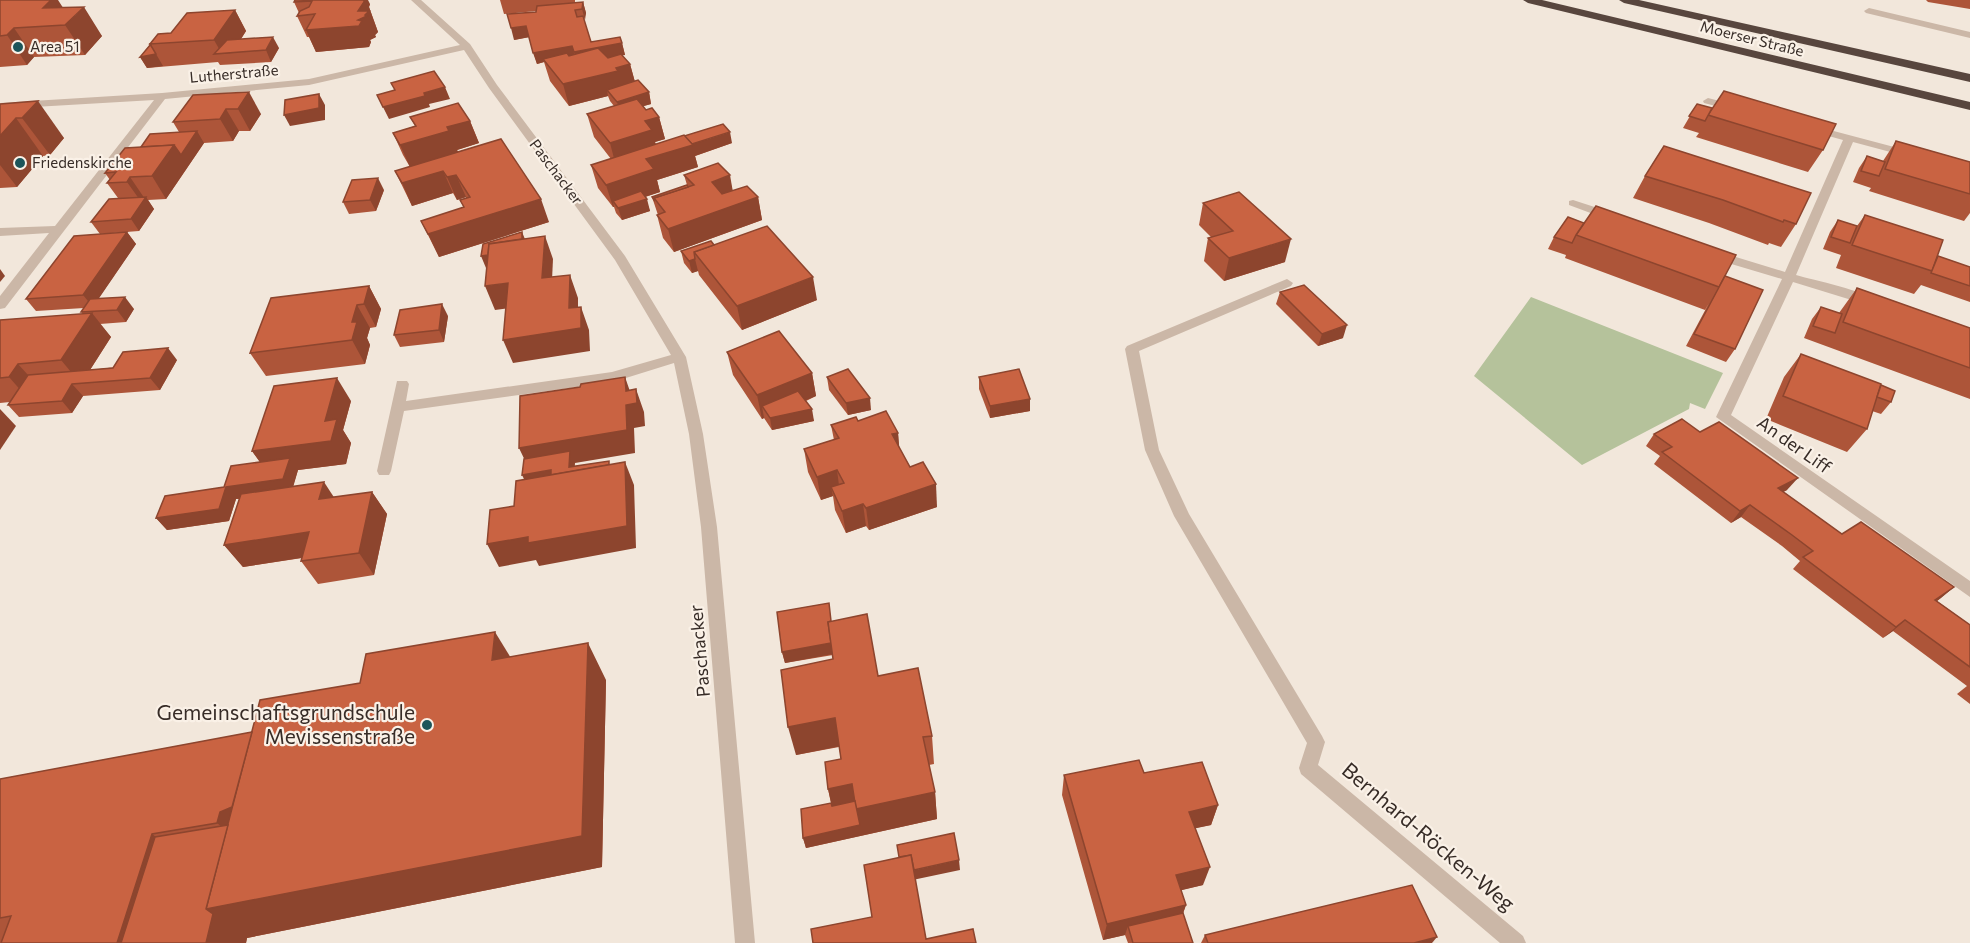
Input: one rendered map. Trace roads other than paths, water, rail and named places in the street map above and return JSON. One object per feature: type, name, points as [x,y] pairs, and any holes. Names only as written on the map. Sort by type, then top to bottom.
[{"type":"highway","name":"Moerser Straße","points":[[1528,0],[1970,106]]},
{"type":"highway","name":"Moerser Straße","points":[[1624,0],[1970,78]]},
{"type":"street","name":"Paschacker","points":[[416,0],[467,46],[493,86],[621,259],[679,357],[696,434],[709,527],[745,943]]},
{"type":"street","points":[[1869,11],[1970,35]]},
{"type":"street","name":"Lutherstraße","points":[[0,106],[162,96],[309,82],[467,46]]},
{"type":"street","points":[[0,305],[162,96]]},
{"type":"street","points":[[1708,101],[1751,113]]},
{"type":"street","points":[[1795,124],[1915,156]]},
{"type":"street","name":"An der Liff","points":[[1849,138],[1788,279],[1723,417],[1970,590]]},
{"type":"street","points":[[1573,203],[1626,223]]},
{"type":"street","points":[[0,232],[60,229]]},
{"type":"street","points":[[1701,249],[1788,279],[1840,291],[1884,306]]},
{"type":"street","name":"Bernhard-Röcken-Weg","points":[[1287,283],[1132,349],[1152,450],[1182,516],[1316,742],[1308,768],[1516,943]]},
{"type":"street","points":[[398,406],[613,377],[679,357]]},
{"type":"street","points":[[384,471],[402,384]]},
{"type":"place","name":"Area 51","points":[[18,47]]},
{"type":"place","name":"Friedenskirche","points":[[20,163]]},
{"type":"place","name":"Gemeinschaftsgrundschule Mevissenstraße","points":[[427,725]]}]
